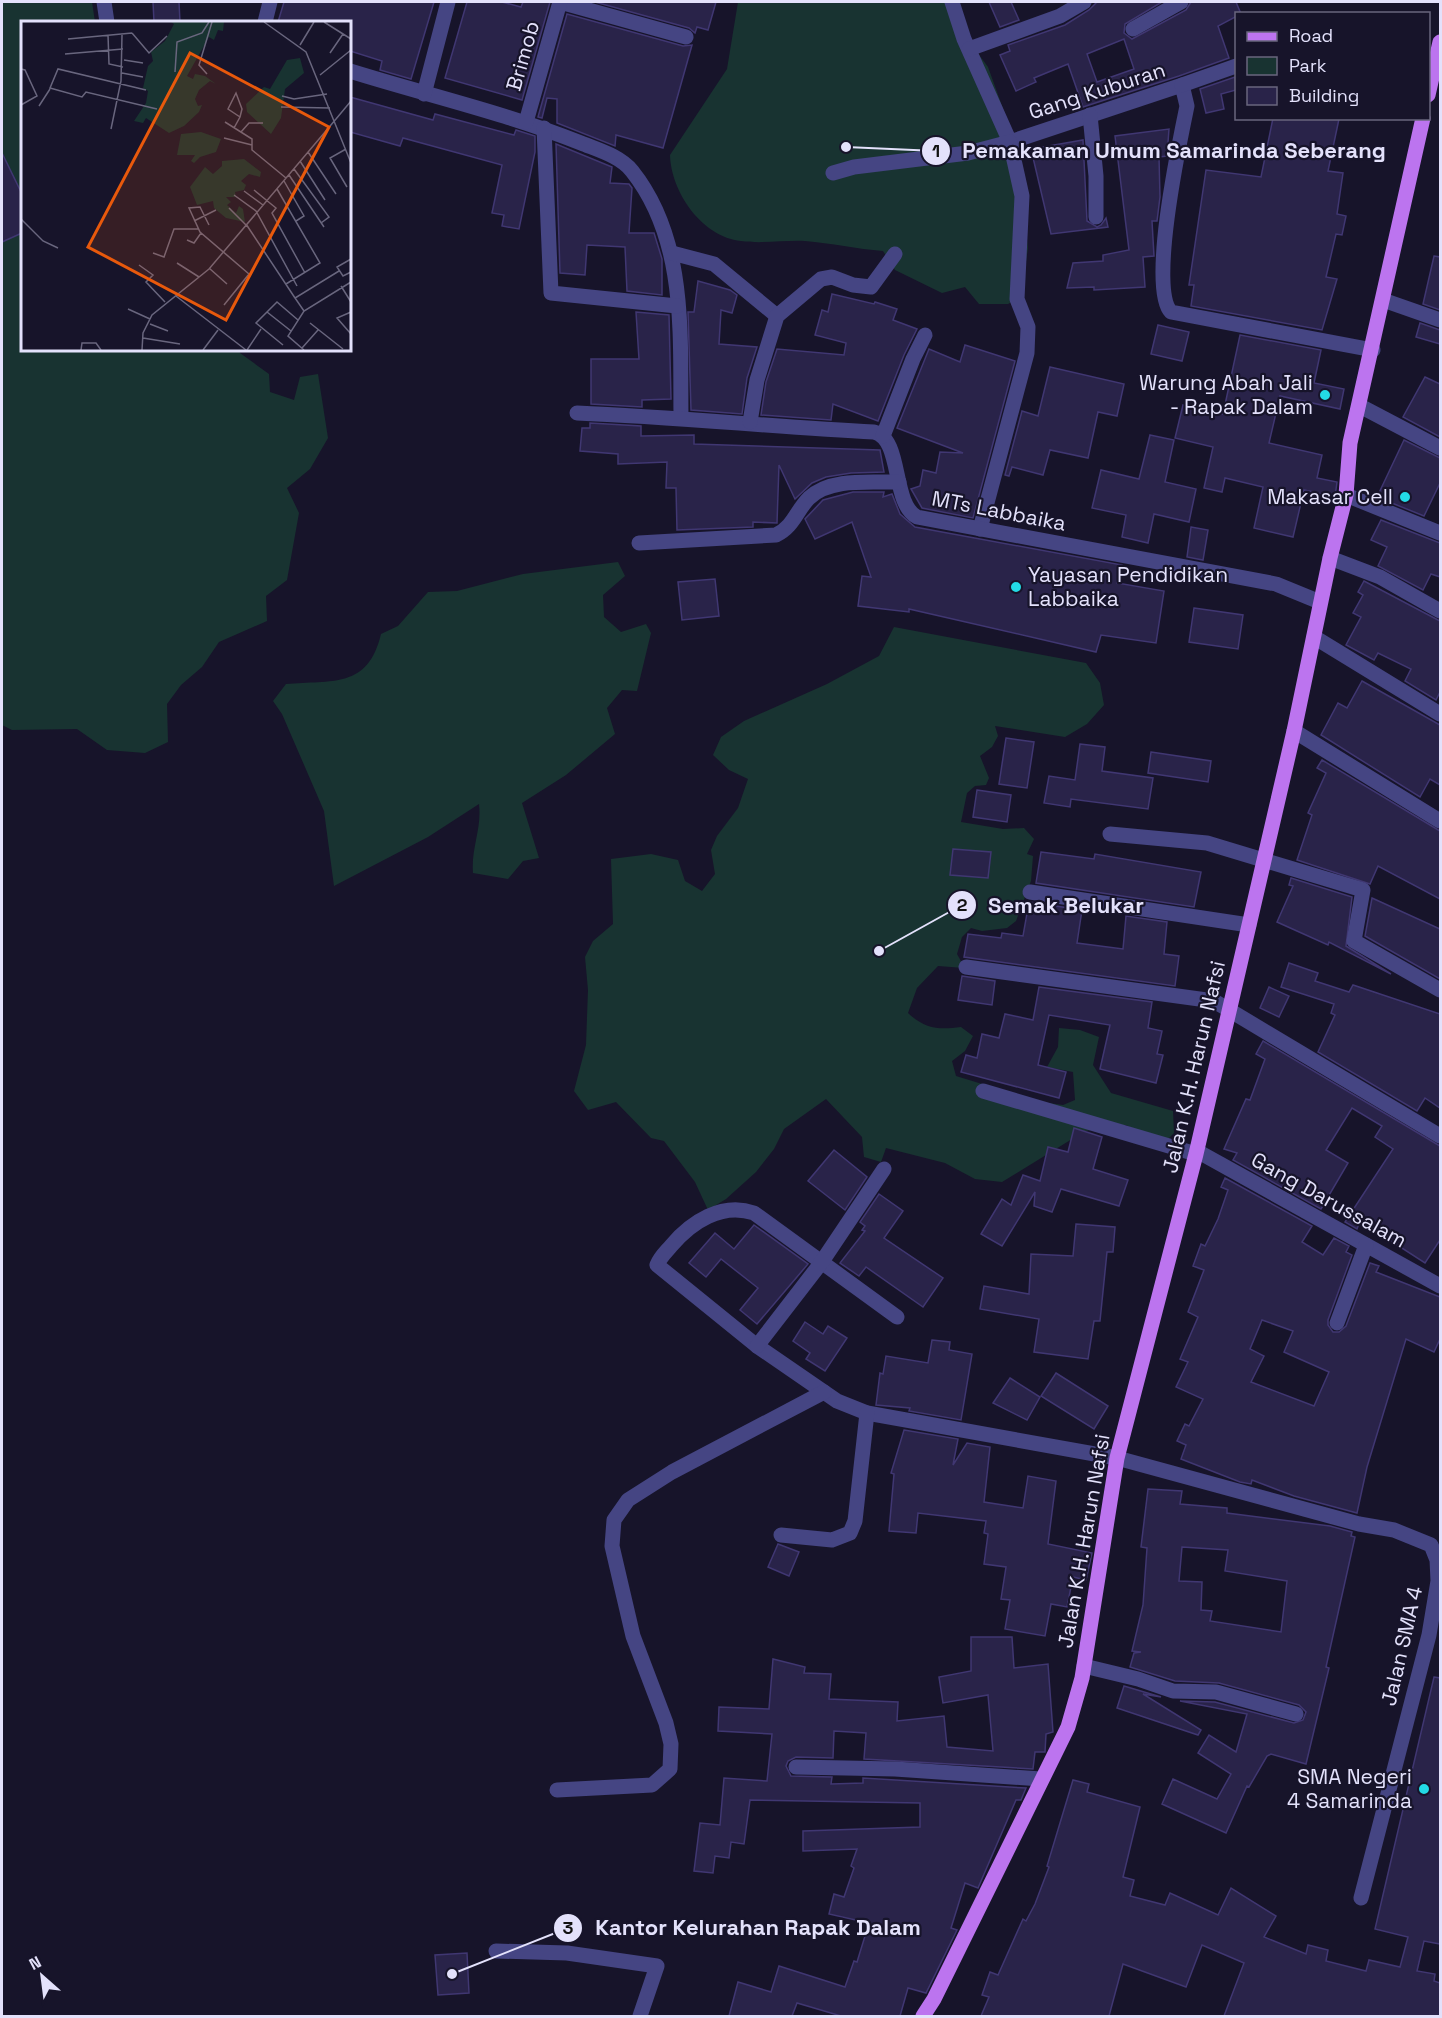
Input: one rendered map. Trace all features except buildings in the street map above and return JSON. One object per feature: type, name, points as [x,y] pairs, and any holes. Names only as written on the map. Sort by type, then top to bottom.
[{"type":"main road","points":[[1430,86],[1440,42]]},
{"type":"main road","name":"Jalan K.H. Harun Nafsi","points":[[928,2016],[934,1999],[1068,1727],[1083,1672],[1117,1458],[1197,1152],[1294,731],[1320,602],[1346,495],[1350,443],[1360,406],[1367,349],[1383,300],[1423,120]]},
{"type":"main road","name":"Jalan K.H. Harun Nafsi","points":[[923,2016],[934,1999]]},
{"type":"street","points":[[104,2],[107,21]]},
{"type":"street","points":[[265,21],[270,2]]},
{"type":"street","points":[[424,94],[448,2]]},
{"type":"street","points":[[560,2],[686,37]]},
{"type":"street","name":"Brimob","points":[[526,122],[560,2]]},
{"type":"street","name":"Gang Kuburan","points":[[952,2],[969,49],[1010,142],[1182,85],[1187,106],[1164,240],[1163,275],[1167,308],[1179,315],[1367,349]]},
{"type":"street","points":[[969,49],[1060,16],[1084,2]]},
{"type":"street","points":[[1133,29],[1181,2]]},
{"type":"street","points":[[1182,85],[1235,66]]},
{"type":"street","points":[[351,71],[544,128],[613,156],[632,171],[665,229],[672,253],[677,306],[681,417]]},
{"type":"street","points":[[1090,115],[1096,176],[1096,217]]},
{"type":"street","points":[[544,128],[551,293],[677,306]]},
{"type":"street","points":[[833,173],[854,167],[968,153],[1010,142],[1022,196],[1017,298],[1028,327],[1027,353],[980,529]]},
{"type":"street","points":[[672,253],[714,264],[777,316]]},
{"type":"street","points":[[750,422],[757,380],[777,316],[821,279],[832,277],[853,285],[871,287],[895,254]]},
{"type":"street","points":[[1383,300],[1440,320]]},
{"type":"street","points":[[577,413],[750,422],[780,427],[874,432],[883,436],[913,359],[926,335]]},
{"type":"street","points":[[1360,406],[1440,448]]},
{"type":"street","name":"MTs Labbaika","points":[[883,436],[888,442],[911,514],[927,520],[1276,584],[1320,602]]},
{"type":"street","points":[[639,543],[776,535],[793,523],[808,499],[824,488],[836,484],[899,482]]},
{"type":"street","points":[[1346,495],[1440,534]]},
{"type":"street","points":[[1330,558],[1380,577],[1440,611]]},
{"type":"street","points":[[1314,637],[1440,714]]},
{"type":"street","points":[[1294,731],[1440,821]]},
{"type":"street","points":[[1110,834],[1206,843],[1363,890],[1354,941],[1440,990]]},
{"type":"street","points":[[1029,892],[1249,925]]},
{"type":"street","points":[[966,967],[1214,1001],[1440,1136]]},
{"type":"street","name":"Gang Darussalam","points":[[983,1090],[1197,1152],[1440,1286]]},
{"type":"street","points":[[757,1346],[821,1263],[884,1169]]},
{"type":"street","points":[[897,1317],[754,1213],[741,1208],[729,1209],[692,1224],[659,1259],[658,1268],[757,1346],[837,1401],[867,1413],[1117,1458]]},
{"type":"street","points":[[1337,1323],[1366,1245]]},
{"type":"street","points":[[557,1790],[652,1785],[670,1769],[671,1744],[666,1723],[633,1636],[612,1546],[614,1520],[628,1500],[672,1473],[824,1392]]},
{"type":"street","points":[[781,1535],[832,1540],[850,1533],[855,1521],[867,1413]]},
{"type":"street","name":"Jalan SMA 4","points":[[1117,1458],[1359,1524],[1394,1530],[1423,1541],[1435,1551],[1438,1581],[1429,1635],[1361,1898]]},
{"type":"street","points":[[1083,1672],[1138,1679],[1173,1691],[1216,1692],[1296,1714]]},
{"type":"street","points":[[796,1767],[895,1769],[1041,1779]]},
{"type":"street","points":[[496,1951],[567,1953],[657,1966],[640,2016]]},
{"type":"green space","points":[[2,2],[92,2],[95,21],[21,21],[21,351],[239,351],[269,374],[270,392],[294,400],[300,377],[318,374],[328,438],[310,469],[287,488],[299,513],[287,580],[266,596],[267,621],[219,642],[202,667],[181,685],[167,704],[168,742],[145,753],[107,750],[77,729],[12,730],[2,725]]},
{"type":"green space","points":[[738,2],[950,2],[961,30],[988,67],[1014,139],[1028,248],[1021,297],[1008,304],[979,304],[965,287],[942,293],[895,270],[883,251],[805,241],[741,241],[727,238],[702,222],[691,210],[676,183],[670,155],[727,69]]},
{"type":"green space","points":[[618,562],[625,576],[603,595],[604,617],[621,632],[646,624],[651,633],[637,691],[622,690],[607,708],[615,734],[566,775],[522,803],[539,858],[523,861],[508,879],[473,873],[479,804],[428,837],[334,886],[324,811],[282,714],[273,701],[286,684],[333,681],[357,673],[375,652],[381,634],[398,626],[428,592],[457,591],[523,574]]},
{"type":"green space","points":[[894,627],[1086,663],[1100,683],[1104,705],[1087,724],[1065,737],[995,726],[998,736],[992,747],[980,756],[989,778],[986,785],[975,786],[967,793],[961,822],[1003,829],[1024,828],[1034,839],[1027,854],[1033,856],[1031,881],[1016,921],[1007,928],[982,931],[971,928],[962,937],[957,954],[962,963],[990,970],[938,966],[917,988],[908,1013],[926,1025],[939,1028],[961,1027],[973,1036],[965,1051],[952,1061],[956,1076],[1041,1102],[1063,1105],[1075,1100],[1073,1072],[1047,1067],[1058,1047],[1059,1028],[1080,1030],[1099,1037],[1093,1065],[1111,1093],[1173,1111],[1174,1133],[1163,1144],[1126,1125],[1085,1131],[1002,1182],[975,1179],[945,1163],[886,1148],[881,1162],[864,1157],[862,1137],[826,1099],[784,1129],[774,1149],[756,1172],[726,1199],[708,1210],[695,1182],[664,1141],[651,1138],[616,1102],[588,1110],[574,1091],[586,1045],[588,990],[585,957],[593,941],[613,924],[611,859],[651,854],[678,860],[685,881],[702,891],[715,874],[711,850],[717,836],[738,808],[748,779],[729,770],[713,755],[721,737],[744,721],[827,684],[879,656]]},
{"type":"place","name":"Pemakaman Umum Samarinda Seberang","points":[[846,147]]},
{"type":"place","name":"Warung Abah Jali - Rapak Dalam","points":[[1325,395]]},
{"type":"place","name":"Makasar Cell","points":[[1405,497]]},
{"type":"place","name":"Yayasan Pendidikan Labbaika","points":[[1016,587]]},
{"type":"place","name":"Semak Belukar","points":[[879,951]]},
{"type":"place","name":"SMA Negeri 4 Samarinda","points":[[1424,1789]]},
{"type":"place","name":"Kantor Kelurahan Rapak Dalam","points":[[452,1974]]}]
